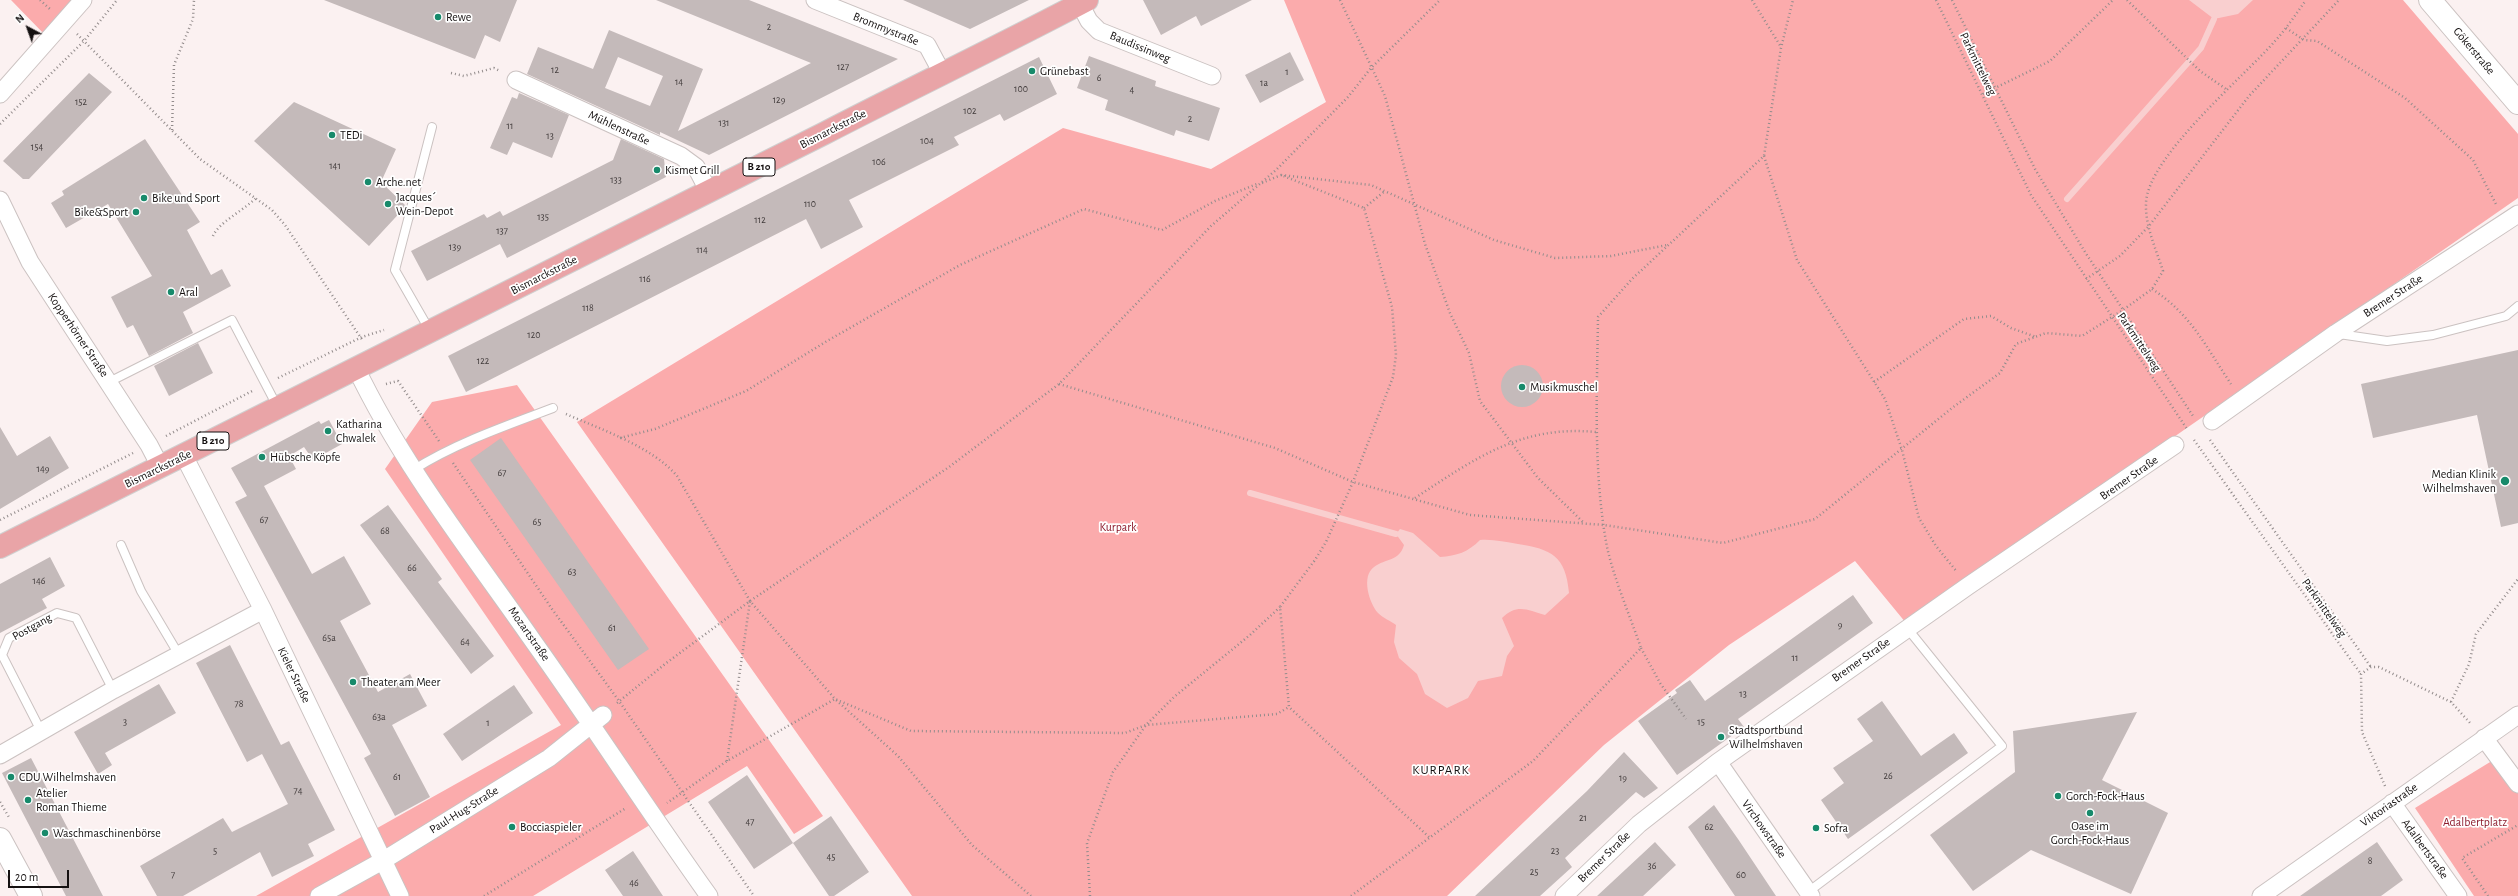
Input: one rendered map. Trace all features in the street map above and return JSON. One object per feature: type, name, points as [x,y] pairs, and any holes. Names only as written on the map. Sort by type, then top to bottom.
[{"type":"main road","name":"Gökerstraße","points":[[2430,0],[2518,103]]},
{"type":"main road","name":"Bismarckstraße","points":[[0,547],[161,468],[277,407],[430,332],[1083,2]]},
{"type":"main road","points":[[0,839],[31,896]]},
{"type":"street","points":[[0,94],[65,23],[83,0]]},
{"type":"street","name":"Brommystraße","points":[[815,0],[927,45],[942,73]]},
{"type":"street","name":"Baudissinweg","points":[[1083,2],[1089,21],[1099,31],[1212,76]]},
{"type":"street","name":"Mühlenstraße","points":[[516,80],[681,156],[696,167],[708,192]]},
{"type":"street","name":"Kopperhörner Straße","points":[[0,200],[30,262],[150,445],[161,468]]},
{"type":"street","name":"Bremer Straße","points":[[2205,426],[2336,333],[2512,218]]},
{"type":"street","name":"Mozartstraße","points":[[365,364],[376,411],[412,470],[597,719],[642,798],[709,896]]},
{"type":"street","name":"Bremer Straße","points":[[1564,896],[1639,824],[1718,762],[1907,628],[2175,445]]},
{"type":"street","name":"Kieler Straße","points":[[184,456],[263,610],[400,896]]},
{"type":"street","points":[[0,755],[113,690],[263,610]]},
{"type":"street","name":"Viktoriastraße","points":[[2261,896],[2518,715]]},
{"type":"street","name":"Paul-Hug-Straße","points":[[319,896],[384,860],[549,758],[597,719]]},
{"type":"street","points":[[2484,738],[2518,784]]},
{"type":"street","name":"Virchowstraße","points":[[1718,762],[1809,894]]},
{"type":"street","name":"Adalbertstraße","points":[[2392,803],[2458,896]]},
{"type":"lane","points":[[430,332],[396,270],[432,128]]},
{"type":"lane","points":[[2336,333],[2387,342],[2433,335],[2506,316],[2518,306]]},
{"type":"lane","points":[[109,382],[232,320],[277,407]]},
{"type":"lane","points":[[412,470],[446,452],[552,408]]},
{"type":"lane","points":[[121,545],[141,590],[179,655]]},
{"type":"lane","name":"Postgang","points":[[41,731],[2,655],[9,638],[56,613],[76,618],[113,690]]},
{"type":"lane","points":[[1809,894],[2002,746],[1907,628]]},
{"type":"path","points":[[0,124],[84,41],[117,0]]},
{"type":"path","points":[[172,130],[174,66],[193,19],[194,0]]},
{"type":"path","points":[[1340,0],[1385,96],[1425,244],[1450,313],[1469,354],[1480,401],[1509,442],[1538,478],[1584,523]]},
{"type":"path","points":[[597,719],[664,664],[750,601],[949,467],[1059,384],[1211,226],[1260,183],[1348,97],[1371,68],[1440,0]]},
{"type":"path","points":[[1752,0],[1781,48]]},
{"type":"path","points":[[1793,0],[1781,48],[1764,156],[1797,260],[1885,399],[1902,450],[1919,518],[1936,546],[1968,586]]},
{"type":"path","name":"Parkmittelweg","points":[[1936,0],[2031,195],[2111,318],[2191,435],[2361,674]]},
{"type":"path","name":"Parkmittelweg","points":[[1952,0],[2035,169],[2098,271],[2123,310],[2371,667]]},
{"type":"path","points":[[1983,94],[1996,89],[2050,61],[2113,0]]},
{"type":"path","points":[[2127,0],[2200,71],[2226,89]]},
{"type":"path","points":[[1059,384],[1275,448],[1353,482],[1415,498],[1470,515],[1604,525],[1723,543],[1815,519],[2000,373],[2016,344],[2046,333],[2082,336],[2123,310],[2152,289],[2163,271],[2149,226],[2146,202],[2158,169],[2226,89],[2275,42],[2306,0]]},
{"type":"path","points":[[2086,279],[2120,256],[2149,226],[2249,96],[2304,40],[2339,0]]},
{"type":"path","points":[[65,23],[200,159],[272,210],[285,225],[355,327],[365,364]]},
{"type":"path","points":[[2286,28],[2304,40],[2317,41],[2405,98],[2472,160],[2512,218]]},
{"type":"path","points":[[451,73],[464,76],[494,68],[516,80]]},
{"type":"path","points":[[1686,719],[1660,683],[1641,648],[1608,548],[1604,525],[1596,432],[1598,317],[1632,279],[1667,245],[1764,156]]},
{"type":"path","points":[[620,438],[655,429],[746,391],[826,341],[960,265],[1084,209],[1162,230],[1215,201],[1281,176],[1371,185],[1494,240],[1555,258],[1611,256],[1667,245]]},
{"type":"path","points":[[1281,176],[1364,208]]},
{"type":"path","points":[[1364,208],[1385,190]]},
{"type":"path","points":[[213,236],[216,229],[243,211],[256,198]]},
{"type":"path","points":[[1090,896],[1087,844],[1113,772],[1146,725],[1174,697],[1250,635],[1280,607],[1315,560],[1326,542],[1353,482],[1393,377],[1396,355],[1392,307],[1364,208]]},
{"type":"path","points":[[2152,289],[2170,300],[2185,314],[2241,400]]},
{"type":"path","points":[[1874,382],[1964,319],[1991,316],[2011,328],[2037,337]]},
{"type":"path","points":[[386,384],[398,381],[552,609],[620,701],[682,794],[754,896]]},
{"type":"path","points":[[552,408],[620,438],[667,464],[677,476],[750,601],[835,698],[898,756],[972,845],[1031,896]]},
{"type":"path","points":[[1415,498],[1469,463],[1509,442],[1569,430],[1596,432]]},
{"type":"path","points":[[2451,702],[2469,664],[2476,634],[2487,617],[2518,579]]},
{"type":"path","points":[[727,761],[750,601]]},
{"type":"path","points":[[1280,607],[1289,707],[1429,837]]},
{"type":"path","points":[[1351,896],[1533,761],[1641,648]]},
{"type":"path","points":[[2392,803],[2362,732],[2361,674],[2371,667],[2379,667],[2451,702],[2484,738]]},
{"type":"path","points":[[835,698],[911,731],[1124,733],[1146,725],[1277,714],[1289,707]]},
{"type":"path","points":[[665,805],[727,761],[835,698]]},
{"type":"path","points":[[484,896],[642,798]]},
{"type":"path","points":[[2488,896],[2462,858],[2518,825]]},
{"type":"green space","points":[[11,0],[75,0],[44,34]]},
{"type":"green space","name":"Kurpark","points":[[1284,0],[2403,0],[2518,134],[2518,198],[1906,623],[1855,561],[1729,645],[1604,745],[1447,896],[912,896],[577,422],[1063,128],[1211,169],[1326,102]]},
{"type":"green space","points":[[517,385],[823,816],[794,834],[747,766],[533,896],[256,896],[561,725],[385,469],[432,402]]},
{"type":"green space","name":"Adalbertplatz","points":[[2495,759],[2518,793],[2518,896],[2474,896],[2415,808]]},
{"type":"shaded area","points":[[2189,0],[2253,0],[2238,14],[2214,19]]},
{"type":"shaded area","points":[[1400,529],[1413,533],[1440,557],[1462,553],[1471,548],[1480,540],[1499,541],[1530,546],[1555,556],[1564,570],[1567,580],[1569,593],[1545,615],[1518,609],[1507,613],[1502,618],[1514,646],[1507,656],[1502,676],[1478,681],[1468,698],[1447,708],[1425,694],[1417,674],[1399,658],[1394,642],[1396,625],[1378,613],[1369,596],[1367,583],[1370,571],[1379,564],[1392,559],[1402,550],[1404,545],[1396,534]]},
{"type":"building","name":"Rewe","points":[[324,0],[517,0],[500,42],[485,35],[475,59]]},
{"type":"building","points":[[656,0],[749,0],[898,59],[709,155],[660,132],[660,135],[527,74],[538,47],[593,69],[609,30],[703,69],[678,131],[811,63]],"holes":[[[618,57],[663,76],[650,106],[605,88]]]},
{"type":"building","points":[[903,0],[1029,0],[970,29]]},
{"type":"building","points":[[1143,0],[1252,0],[1201,26],[1196,16],[1161,35]]},
{"type":"building","points":[[1290,52],[1304,80],[1260,103],[1245,75]]},
{"type":"building","points":[[1089,56],[1156,81],[1155,86],[1220,108],[1209,141],[1176,130],[1174,136],[1105,110],[1108,100],[1077,88]]},
{"type":"building","points":[[1039,57],[1057,94],[1004,121],[1000,114],[954,137],[959,145],[849,200],[863,227],[821,249],[806,219],[466,392],[448,356]]},
{"type":"building","points":[[89,73],[112,92],[29,179],[23,179],[3,161]]},
{"type":"building","points":[[519,93],[569,115],[552,158],[513,142],[507,155],[490,148],[512,97],[517,99]]},
{"type":"building","points":[[294,102],[396,149],[381,182],[406,206],[369,246],[254,141]]},
{"type":"building","points":[[145,139],[200,222],[187,230],[211,275],[222,269],[231,286],[183,312],[193,333],[149,356],[133,325],[127,328],[111,297],[152,276],[108,204],[66,228],[51,203],[64,195],[62,191]]},
{"type":"building","points":[[621,139],[664,159],[666,177],[507,258],[500,244],[427,281],[411,251],[484,214],[487,218],[500,211],[503,216],[613,160]]},
{"type":"building","points":[[198,343],[213,373],[169,396],[154,366]]},
{"type":"building","name":"Median Klinik Wilhelmshaven","points":[[2518,350],[2518,523],[2501,527],[2477,415],[2373,438],[2361,384]]},
{"type":"building","name":"Musikmuschel","points":[[1518,365],[1526,365],[1534,368],[1540,374],[1543,386],[1540,398],[1534,404],[1526,407],[1518,407],[1510,404],[1504,398],[1501,390],[1501,382],[1504,374],[1510,368]]},
{"type":"building","points":[[329,420],[342,444],[313,460],[304,447],[289,456],[296,469],[264,486],[312,574],[344,556],[371,604],[340,621],[378,692],[410,674],[427,706],[392,725],[430,797],[395,816],[364,758],[371,754],[235,502],[247,496],[231,468],[319,421],[321,424]]},
{"type":"building","points":[[0,427],[17,456],[50,436],[69,468],[0,509]]},
{"type":"building","points":[[501,438],[649,649],[618,670],[470,460]]},
{"type":"building","points":[[388,505],[442,579],[438,582],[494,656],[471,674],[360,525]]},
{"type":"building","points":[[50,557],[65,586],[42,599],[47,608],[0,633],[0,584]]},
{"type":"building","points":[[1853,595],[1873,623],[1738,719],[1744,727],[1677,775],[1638,721],[1677,693],[1675,690],[1690,680],[1705,701]]},
{"type":"building","points":[[230,645],[281,745],[289,741],[335,830],[308,844],[314,856],[272,877],[260,852],[183,896],[157,896],[140,866],[223,818],[232,832],[288,804],[262,754],[247,762],[196,663]]},
{"type":"building","points":[[159,684],[176,713],[105,753],[112,765],[98,774],[74,732]]},
{"type":"building","points":[[514,685],[533,713],[462,761],[443,734]]},
{"type":"building","points":[[1882,701],[1921,756],[1954,733],[1968,753],[1848,839],[1821,800],[1844,783],[1833,768],[1873,741],[1857,719]]},
{"type":"building","name":"Gorch-Fock-Haus","points":[[2137,712],[2102,780],[2168,813],[2131,894],[2031,850],[1973,891],[1930,835],[2015,772],[2013,731]]},
{"type":"building","points":[[1624,752],[1658,788],[1644,798],[1636,792],[1565,858],[1572,867],[1540,896],[1475,896],[1587,791]]},
{"type":"building","points":[[31,758],[103,896],[66,896],[2,773]]},
{"type":"building","points":[[747,775],[793,843],[754,869],[708,802]]},
{"type":"building","points":[[1714,805],[1776,896],[1735,896],[1688,827]]},
{"type":"building","points":[[831,816],[869,872],[834,896],[829,896],[793,843]]},
{"type":"building","points":[[1655,842],[1676,865],[1643,896],[1597,896]]},
{"type":"building","points":[[2377,842],[2403,880],[2381,896],[2300,896]]},
{"type":"building","points":[[633,851],[663,896],[623,896],[605,870]]},
{"type":"waterway","points":[[2067,199],[2201,48],[2214,19]]},
{"type":"waterway","points":[[1250,493],[1396,534]]},
{"type":"place","name":"Rewe","points":[[438,17]]},
{"type":"place","name":"Grünebast","points":[[1032,71]]},
{"type":"place","name":"TEDi","points":[[332,135]]},
{"type":"place","name":"Kismet Grill","points":[[657,170]]},
{"type":"place","name":"Arche.net","points":[[368,182]]},
{"type":"place","name":"Bike und Sport","points":[[144,198]]},
{"type":"place","name":"Jacques´ Wein-Depot","points":[[388,204]]},
{"type":"place","name":"Bike&Sport","points":[[136,212]]},
{"type":"place","name":"Aral","points":[[171,292]]},
{"type":"place","name":"Musikmuschel","points":[[1522,387]]},
{"type":"place","name":"Katharina Chwalek","points":[[328,431]]},
{"type":"place","name":"Hübsche Köpfe","points":[[262,457]]},
{"type":"place","name":"Median Klinik Wilhelmshaven","points":[[2505,481]]},
{"type":"place","name":"Theater am Meer","points":[[353,682]]},
{"type":"place","name":"Stadtsportbund Wilhelmshaven","points":[[1721,737]]},
{"type":"place","name":"CDU Wilhelmshaven","points":[[11,777]]},
{"type":"place","name":"Gorch-Fock-Haus","points":[[2058,796]]},
{"type":"place","name":"Atelier Roman Thieme","points":[[28,800]]},
{"type":"place","name":"Oase im Gorch-Fock-Haus","points":[[2090,813]]},
{"type":"place","name":"Bocciaspieler","points":[[512,827]]},
{"type":"place","name":"Sofra","points":[[1816,828]]},
{"type":"place","name":"Waschmaschinenbörse","points":[[45,833]]},
{"type":"district","name":"KURPARK","points":[[1441,770]]}]
